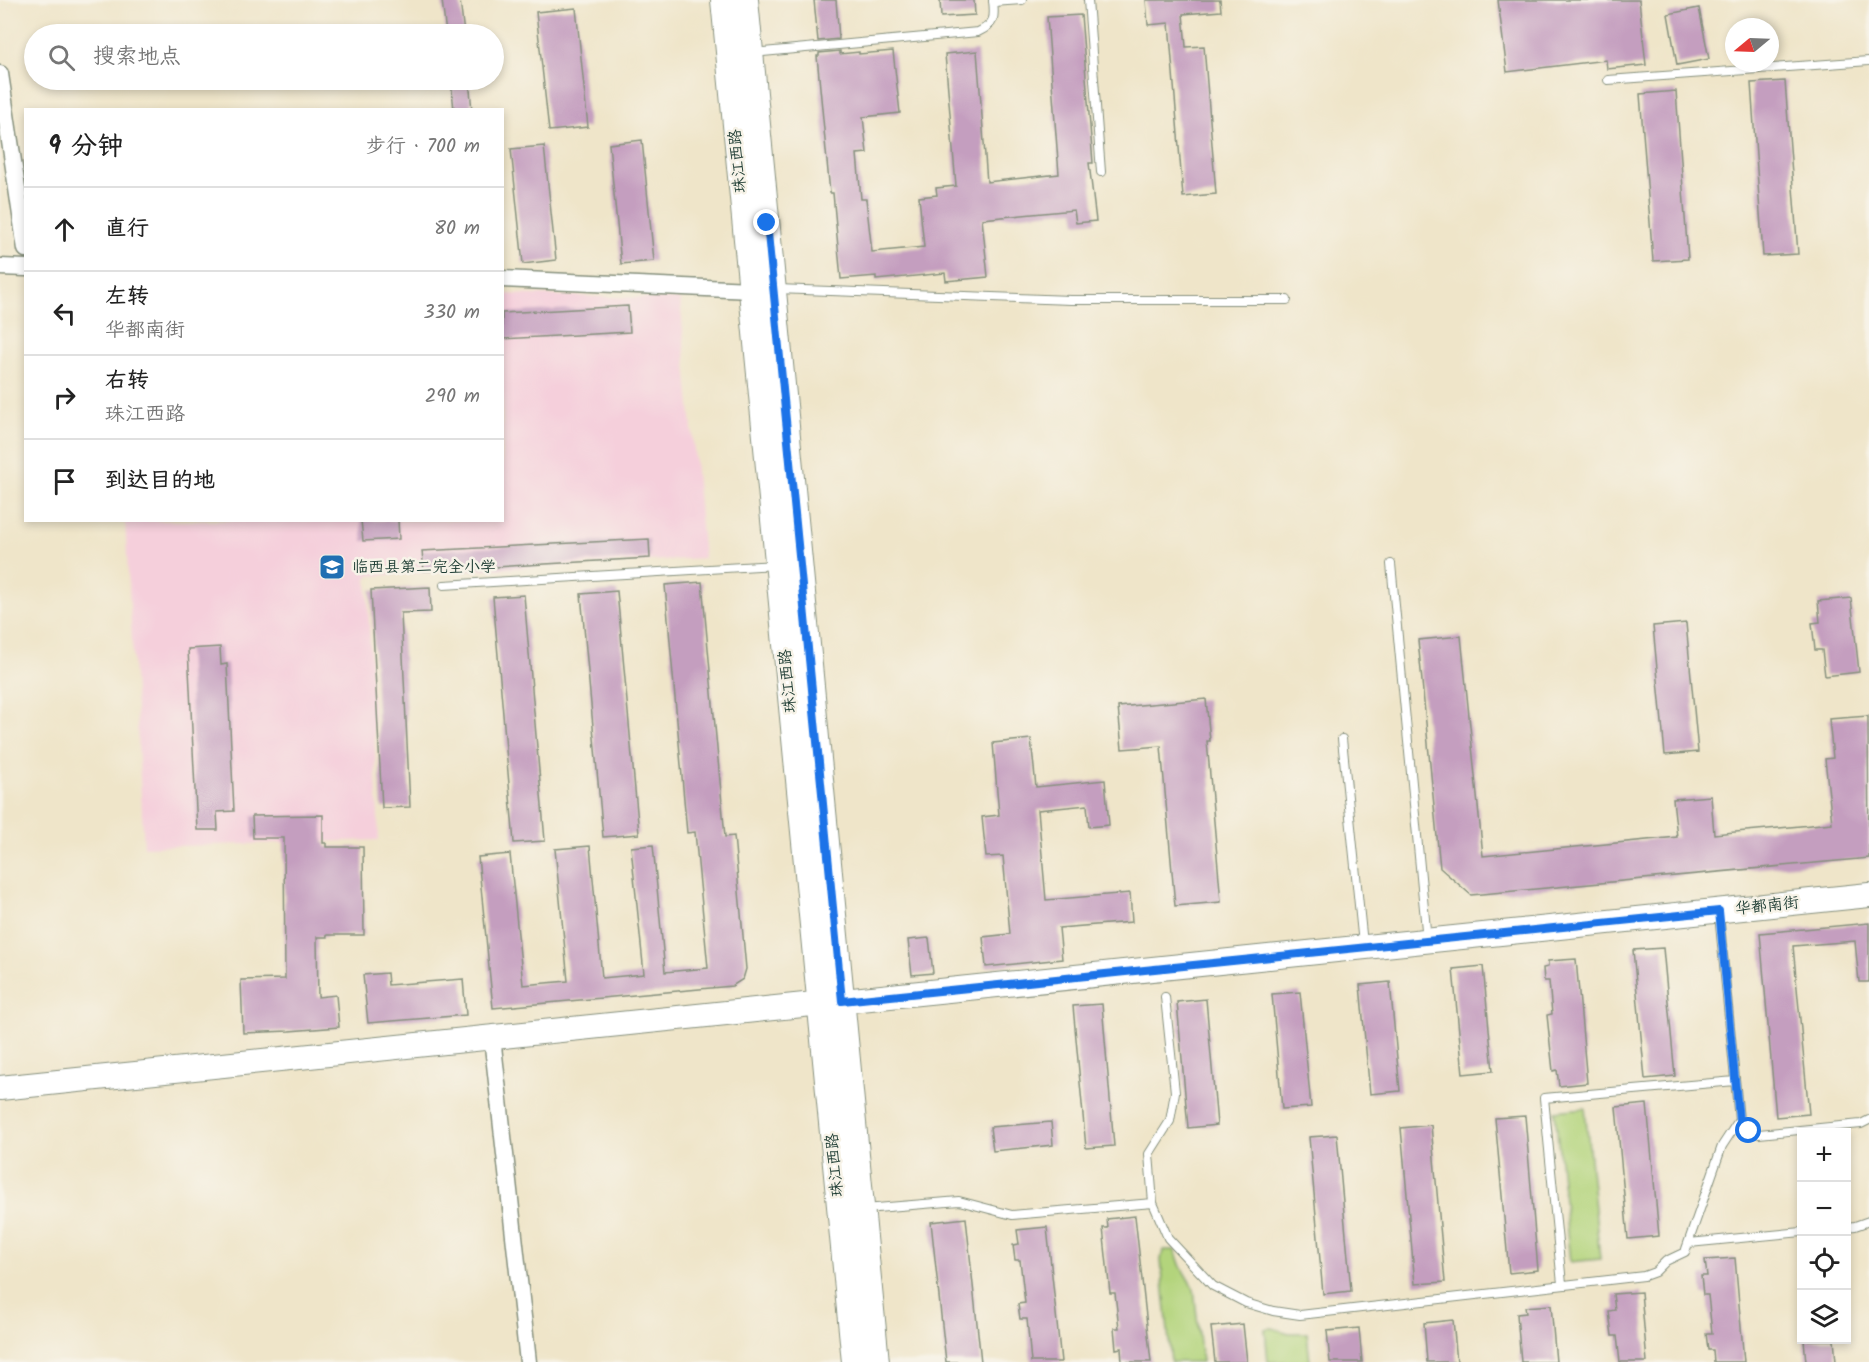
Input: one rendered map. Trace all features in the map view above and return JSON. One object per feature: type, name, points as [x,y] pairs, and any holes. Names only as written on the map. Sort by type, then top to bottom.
[{"type":"main road","name":"珠江西路","points":[[723,0],[762,289],[831,1002],[854,1362]]},
{"type":"main road","name":"珠江西路","points":[[746,0],[751,53],[777,565],[831,1002],[862,1209],[877,1362]]},
{"type":"main road","name":"华都南街","points":[[0,1088],[1869,895]]},
{"type":"street","points":[[0,74],[24,236]]},
{"type":"street","points":[[0,267],[24,268]]},
{"type":"street","points":[[504,279],[762,289]]},
{"type":"street","points":[[492,1037],[528,1362]]},
{"type":"lane","points":[[751,53],[978,32],[988,27],[995,17],[993,1],[1022,0]]},
{"type":"lane","points":[[1088,0],[1101,172]]},
{"type":"lane","points":[[1608,80],[1869,61]]},
{"type":"lane","points":[[762,289],[1071,300],[1287,300]]},
{"type":"lane","points":[[1392,564],[1427,940]]},
{"type":"lane","points":[[444,585],[777,565]]},
{"type":"lane","points":[[1342,738],[1364,947]]},
{"type":"lane","points":[[1719,911],[1739,1120],[1749,1131],[1759,1134],[1861,1124],[1869,1120]]},
{"type":"lane","points":[[1165,997],[1175,1092],[1170,1121],[1149,1154],[1153,1203],[1168,1238],[1212,1286],[1246,1304],[1274,1311],[1300,1315],[1644,1276],[1655,1272],[1666,1261],[1685,1252],[1722,1146],[1739,1120]]},
{"type":"lane","points":[[1562,1284],[1544,1098],[1735,1081]]},
{"type":"lane","points":[[862,1209],[959,1201],[1012,1215],[1153,1203]]},
{"type":"lane","points":[[1851,1226],[1869,1221]]},
{"type":"lane","points":[[1689,1243],[1797,1232]]},
{"type":"shaded area","name":"临西县第二完全小学","points":[[504,294],[680,299],[704,558],[367,576],[379,840],[144,847],[125,522],[504,522]]},
{"type":"green space","points":[[1585,1108],[1600,1259],[1570,1262],[1555,1111]]},
{"type":"green space","points":[[1163,1250],[1175,1250],[1181,1267],[1194,1289],[1202,1362],[1171,1362],[1161,1260]]},
{"type":"green space","points":[[1272,1328],[1289,1333],[1307,1333],[1310,1362],[1268,1362],[1265,1329]]},
{"type":"building","points":[[442,0],[460,0],[463,24],[445,24]]},
{"type":"building","points":[[814,0],[836,0],[839,39],[818,41]]},
{"type":"building","points":[[940,0],[974,0],[975,15],[941,17]]},
{"type":"building","points":[[1146,0],[1220,0],[1221,11],[1183,14],[1186,47],[1204,46],[1216,194],[1183,197],[1169,23],[1148,25]]},
{"type":"building","points":[[1498,0],[1639,0],[1646,65],[1607,69],[1606,60],[1507,72]]},
{"type":"building","points":[[576,8],[588,127],[549,131],[536,12]]},
{"type":"building","points":[[1699,8],[1709,59],[1677,65],[1668,14]]},
{"type":"building","points":[[1081,15],[1093,163],[1089,163],[1096,221],[1076,223],[1074,210],[982,219],[988,277],[946,281],[945,273],[876,280],[876,276],[841,279],[833,193],[830,193],[817,56],[819,53],[840,51],[840,54],[859,52],[859,54],[893,51],[900,113],[863,117],[867,153],[857,154],[861,199],[866,199],[872,252],[924,247],[919,197],[937,195],[936,188],[956,186],[945,54],[977,51],[987,182],[1059,174],[1047,17]]},
{"type":"building","points":[[1785,81],[1798,254],[1763,256],[1751,83]]},
{"type":"building","points":[[452,90],[470,90],[472,108],[454,108]]},
{"type":"building","points":[[1676,91],[1688,259],[1653,261],[1640,94]]},
{"type":"building","points":[[642,140],[654,261],[621,264],[609,144]]},
{"type":"building","points":[[544,146],[556,260],[523,264],[511,149]]},
{"type":"building","points":[[628,306],[630,332],[504,339],[504,313]]},
{"type":"building","points":[[361,522],[398,522],[399,539],[363,541]]},
{"type":"building","points":[[649,539],[650,558],[424,571],[422,551]]},
{"type":"building","points":[[702,582],[725,837],[734,836],[746,969],[743,979],[732,986],[493,1008],[478,857],[510,854],[523,985],[568,981],[555,849],[590,846],[602,978],[644,974],[631,847],[653,845],[665,972],[708,968],[695,832],[687,833],[665,585]]},
{"type":"building","points":[[430,587],[431,612],[401,613],[410,807],[382,808],[371,590]]},
{"type":"building","points":[[617,591],[639,834],[603,837],[581,594]]},
{"type":"building","points":[[524,595],[545,841],[514,843],[493,597]]},
{"type":"building","points":[[1851,598],[1859,672],[1825,676],[1822,650],[1815,650],[1812,623],[1820,622],[1818,601]]},
{"type":"building","points":[[1686,623],[1698,752],[1665,755],[1653,626]]},
{"type":"building","points":[[1461,636],[1483,856],[1677,837],[1673,799],[1711,796],[1714,834],[1832,823],[1825,759],[1833,758],[1829,719],[1868,716],[1869,858],[1471,895],[1440,868],[1418,640]]},
{"type":"building","points":[[220,647],[221,665],[227,664],[234,811],[217,812],[218,830],[197,830],[188,649]]},
{"type":"building","points":[[1206,699],[1210,741],[1207,741],[1221,902],[1175,906],[1161,746],[1122,749],[1118,707]]},
{"type":"building","points":[[1031,739],[1036,787],[1105,780],[1109,825],[1089,827],[1087,805],[1038,810],[1046,900],[1130,893],[1132,922],[1059,928],[1062,959],[986,967],[983,937],[1010,934],[1003,856],[986,857],[982,817],[999,815],[993,743]]},
{"type":"building","points":[[323,815],[323,843],[326,843],[326,847],[363,847],[364,935],[317,937],[318,997],[336,995],[339,1027],[243,1033],[241,980],[285,979],[284,838],[253,838],[252,816]]},
{"type":"building","points":[[1869,923],[1869,982],[1859,982],[1855,941],[1793,946],[1809,1114],[1776,1117],[1760,933]]},
{"type":"building","points":[[929,938],[933,973],[912,975],[908,940]]},
{"type":"building","points":[[1663,948],[1675,1076],[1645,1079],[1633,950]]},
{"type":"building","points":[[1576,959],[1587,1083],[1559,1086],[1557,1070],[1553,1071],[1547,1015],[1552,1014],[1549,981],[1544,981],[1543,968],[1548,967],[1548,961]]},
{"type":"building","points":[[1483,966],[1493,1071],[1463,1074],[1453,969]]},
{"type":"building","points":[[387,973],[388,985],[463,979],[466,1015],[368,1023],[363,975]]},
{"type":"building","points":[[1390,982],[1400,1091],[1370,1094],[1360,985]]},
{"type":"building","points":[[1300,992],[1311,1107],[1282,1109],[1272,994]]},
{"type":"building","points":[[1206,999],[1217,1125],[1188,1128],[1177,1002]]},
{"type":"building","points":[[1102,1004],[1114,1146],[1086,1148],[1073,1006]]},
{"type":"building","points":[[1647,1104],[1659,1236],[1628,1239],[1616,1107]]},
{"type":"building","points":[[1525,1116],[1538,1270],[1509,1273],[1495,1118]]},
{"type":"building","points":[[1051,1122],[1053,1145],[993,1151],[990,1127]]},
{"type":"building","points":[[1431,1125],[1445,1282],[1415,1284],[1401,1128]]},
{"type":"building","points":[[1337,1135],[1351,1291],[1323,1294],[1309,1137]]},
{"type":"building","points":[[1135,1216],[1151,1362],[1122,1362],[1121,1348],[1116,1349],[1114,1328],[1119,1328],[1115,1293],[1110,1293],[1103,1228],[1108,1228],[1107,1219]]},
{"type":"building","points":[[966,1218],[981,1362],[946,1362],[931,1222]]},
{"type":"building","points":[[1047,1227],[1061,1362],[1031,1362],[1027,1319],[1020,1319],[1018,1304],[1025,1303],[1020,1260],[1015,1260],[1013,1245],[1019,1244],[1017,1230]]},
{"type":"building","points":[[1735,1258],[1744,1362],[1714,1362],[1713,1350],[1708,1350],[1706,1333],[1712,1333],[1708,1295],[1703,1295],[1701,1276],[1707,1276],[1705,1260]]},
{"type":"building","points":[[1641,1292],[1647,1362],[1620,1362],[1617,1336],[1612,1336],[1609,1311],[1615,1310],[1613,1294]]},
{"type":"building","points":[[1551,1305],[1556,1362],[1521,1362],[1517,1314],[1526,1313],[1525,1307]]},
{"type":"building","points":[[1453,1320],[1457,1362],[1427,1362],[1424,1323]]},
{"type":"building","points":[[1243,1324],[1247,1362],[1215,1362],[1211,1327]]},
{"type":"building","points":[[1359,1328],[1362,1362],[1330,1362],[1327,1331]]},
{"type":"building","points":[[1804,1344],[1834,1344],[1836,1362],[1806,1362]]},
{"type":"place","name":"临西县第二完全小学","points":[[332,567]]},
{"type":"route","points":[[767,223],[842,1001],[1719,911],[1739,1120],[1749,1131]]}]
